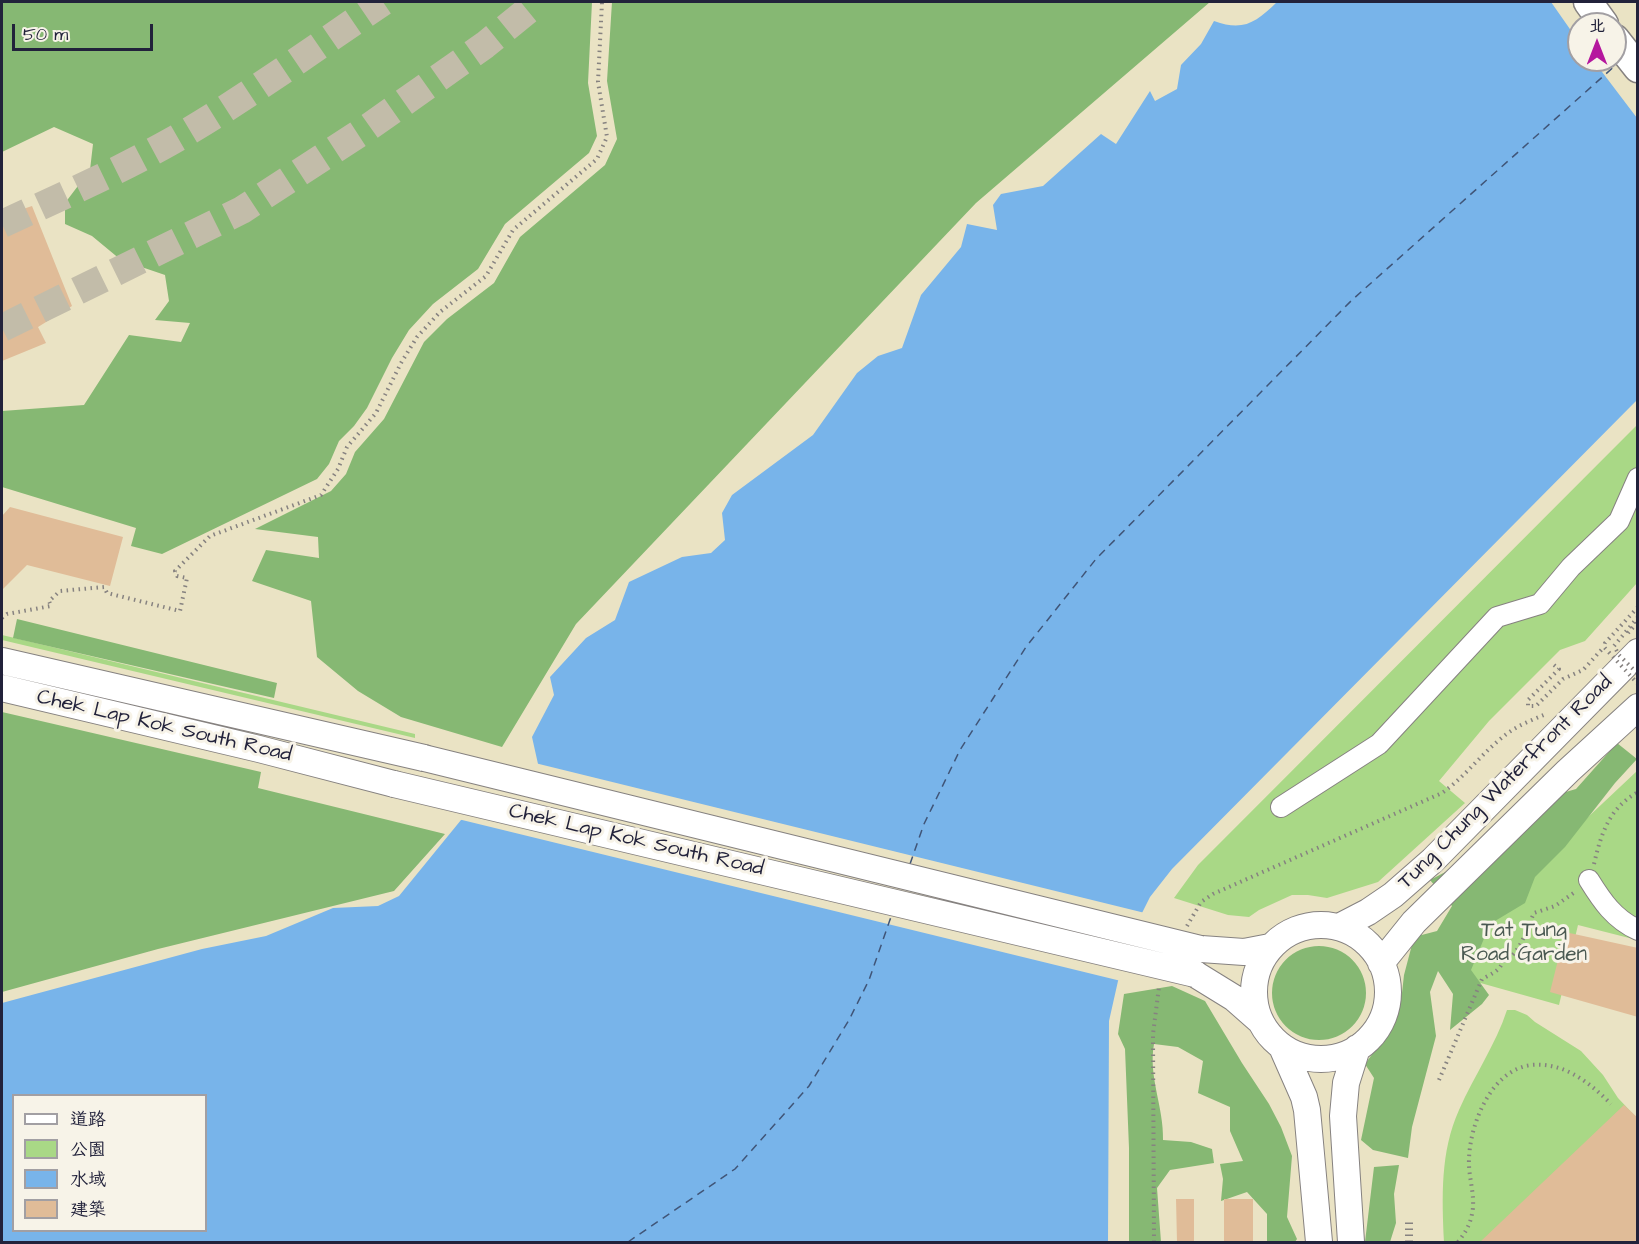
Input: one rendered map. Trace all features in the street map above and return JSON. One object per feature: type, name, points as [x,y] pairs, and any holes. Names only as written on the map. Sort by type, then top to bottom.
[{"type":"highway","points":[[1627,55],[1638,69]]},
{"type":"main road","name":"Tung Chung Waterfront Road","points":[[1339,927],[1368,912],[1393,895],[1433,860],[1638,652]]},
{"type":"main road","name":"Chek Lap Kok South Road","points":[[2,661],[424,758],[1244,952],[1270,947]]},
{"type":"main road","name":"Chek Lap Kok South Road","points":[[2,688],[259,749],[394,784],[1195,974],[1234,998],[1259,1020]]},
{"type":"main road","name":"Tung Chung Waterfront Road","points":[[1382,963],[1413,922],[1568,771],[1638,707]]},
{"type":"main road","points":[[1319,925],[1339,927],[1364,941],[1382,963],[1388,986],[1385,1010],[1374,1032],[1357,1048],[1339,1056],[1319,1059],[1306,1057],[1282,1047],[1269,1035],[1259,1020],[1254,1004],[1255,975],[1263,956],[1270,947],[1282,936],[1299,928],[1319,925]]},
{"type":"main road","points":[[1282,1047],[1304,1097],[1307,1110],[1320,1242]]},
{"type":"main road","points":[[1351,1242],[1343,1116],[1346,1083],[1357,1048]]},
{"type":"street","points":[[1281,807],[1379,744],[1497,617],[1540,604],[1571,567],[1619,521],[1638,478]]},
{"type":"street","points":[[1589,880],[1604,905],[1626,925],[1638,930]]},
{"type":"path","points":[[2,618],[7,614],[51,606],[49,601],[60,591],[104,587],[107,593],[180,610],[187,578],[177,576],[175,572],[210,536],[321,495],[338,469],[347,447],[376,413],[417,337],[440,312],[486,276],[513,230],[597,159],[607,137],[598,82],[602,2]]},
{"type":"path","points":[[1554,665],[1559,669],[1528,700],[1528,706],[1536,706],[1563,679],[1582,670],[1638,607]]},
{"type":"path","points":[[1638,617],[1614,646],[1619,655],[1638,674]]},
{"type":"path","name":"Tung Chung Waterfront Road","points":[[1607,654],[1638,622]]},
{"type":"path","points":[[1604,647],[1638,684]]},
{"type":"path","name":"Tung Chung Waterfront Road","points":[[1193,939],[1196,909],[1201,902],[1213,894],[1442,794],[1502,737],[1553,710]]},
{"type":"path","points":[[1439,1080],[1482,979],[1501,967],[1503,961],[1512,958],[1520,947],[1522,937],[1534,913],[1555,906],[1569,898],[1589,880],[1604,827],[1622,802],[1638,792]]},
{"type":"path","points":[[1154,1242],[1153,1034],[1160,981]]},
{"type":"path","points":[[1458,1242],[1468,1229],[1473,1212],[1469,1158],[1472,1134],[1483,1105],[1507,1075],[1527,1066],[1557,1066],[1582,1080],[1611,1104]]},
{"type":"path","points":[[1409,1222],[1409,1242]]},
{"type":"green space","points":[[2,2],[592,2],[588,83],[597,136],[589,153],[505,224],[478,269],[433,304],[409,330],[367,408],[339,441],[329,464],[317,479],[162,554],[131,546],[136,528],[2,487],[2,411],[84,405],[129,335],[181,342],[190,323],[155,320],[169,301],[165,275],[121,260],[92,236],[65,224],[65,203],[90,170],[93,144],[54,127],[2,152]]},
{"type":"green space","points":[[612,2],[1210,2],[976,203],[576,624],[502,747],[401,717],[358,691],[317,657],[311,601],[252,581],[266,550],[319,558],[318,537],[255,529],[331,491],[346,474],[355,452],[384,419],[424,342],[447,319],[494,283],[520,237],[605,165],[617,139],[607,81]]},
{"type":"green space","points":[[1637,425],[1637,583],[1585,641],[1560,650],[1489,721],[1439,781],[1465,803],[1378,882],[1327,898],[1292,895],[1249,917],[1228,915],[1174,898],[1198,865]]},
{"type":"green space","points":[[17,619],[277,683],[274,698],[13,638]]},
{"type":"green space","points":[[2,635],[415,734],[415,738],[2,640]]},
{"type":"green space","points":[[2,712],[261,772],[258,788],[445,834],[394,891],[158,949],[2,992]]},
{"type":"green space","points":[[1617,743],[1637,759],[1615,783],[1565,847],[1535,877],[1525,903],[1490,924],[1471,970],[1489,995],[1482,1004],[1450,1030],[1453,994],[1438,971],[1430,992],[1436,1036],[1412,1127],[1408,1158],[1373,1150],[1361,1140],[1374,1078],[1365,1064],[1384,1038],[1402,993],[1404,975],[1414,937],[1437,931],[1452,906],[1430,880],[1457,866],[1488,867],[1525,832],[1528,803],[1576,789]]},
{"type":"green space","name":"Tat Tung Road Garden","points":[[1637,771],[1637,940],[1578,925],[1559,1005],[1452,975],[1485,914]]},
{"type":"green space","points":[[1319,946],[1337,949],[1352,960],[1363,975],[1366,993],[1363,1011],[1352,1026],[1337,1037],[1319,1040],[1301,1037],[1286,1026],[1275,1011],[1272,993],[1275,975],[1286,960],[1301,949]]},
{"type":"green space","points":[[1172,986],[1205,1001],[1281,1127],[1292,1156],[1287,1217],[1297,1239],[1295,1242],[1267,1242],[1267,1214],[1247,1192],[1221,1201],[1223,1179],[1220,1164],[1243,1161],[1230,1131],[1230,1107],[1198,1093],[1203,1061],[1178,1047],[1154,1044],[1154,1080],[1163,1140],[1191,1142],[1212,1149],[1214,1163],[1170,1170],[1157,1188],[1161,1242],[1129,1242],[1129,1148],[1125,1049],[1118,1034],[1124,994]]},
{"type":"green space","points":[[1507,1010],[1515,1010],[1527,1015],[1581,1051],[1637,1118],[1637,1242],[1444,1242],[1443,1192],[1448,1142],[1459,1110],[1497,1035]]},
{"type":"green space","points":[[1399,1165],[1394,1194],[1396,1223],[1390,1242],[1365,1242],[1374,1167]]},
{"type":"water","points":[[1277,2],[1637,2],[1637,400],[1172,869],[1150,897],[1118,981],[1109,1021],[1108,1242],[2,1242],[2,1003],[202,949],[266,936],[333,908],[378,906],[399,896],[461,820],[540,773],[532,737],[554,695],[550,677],[586,638],[615,620],[629,582],[682,557],[711,553],[725,540],[722,513],[732,495],[813,435],[857,373],[878,356],[902,348],[921,295],[961,247],[967,224],[997,230],[993,205],[1001,194],[1043,186],[1101,134],[1116,144],[1150,91],[1155,101],[1177,89],[1181,65],[1201,44],[1214,21],[1234,25],[1256,20]]},
{"type":"pier","points":[[1551,2],[1637,2],[1637,118],[1602,72],[1627,72],[1627,12],[1567,12],[1567,25]]},
{"type":"pier","points":[[535,763],[1145,913],[1121,981],[458,819],[537,771]]},
{"type":"building","points":[[32,206],[72,306],[38,327],[46,343],[2,361],[2,216]]},
{"type":"building","points":[[10,507],[123,537],[110,586],[27,565],[2,590],[2,516]]},
{"type":"building","points":[[1565,932],[1638,948],[1638,1017],[1550,992]]},
{"type":"building","points":[[1624,1105],[1638,1118],[1638,1242],[1480,1242]]},
{"type":"building","points":[[1176,1199],[1194,1199],[1194,1242],[1177,1242]]},
{"type":"building","points":[[1224,1199],[1253,1199],[1253,1242],[1224,1242]]},
{"type":"ferry route","points":[[910,864],[924,824],[960,750],[1026,647],[1096,559],[1352,300],[1608,72]]},
{"type":"ferry route","points":[[628,1242],[735,1169],[809,1086],[849,1020],[869,980],[892,914]]},
{"type":"tunnel","points":[[2,224],[107,175],[198,126],[383,2]]},
{"type":"tunnel","points":[[2,328],[242,210],[366,129],[485,45],[538,2]]}]
